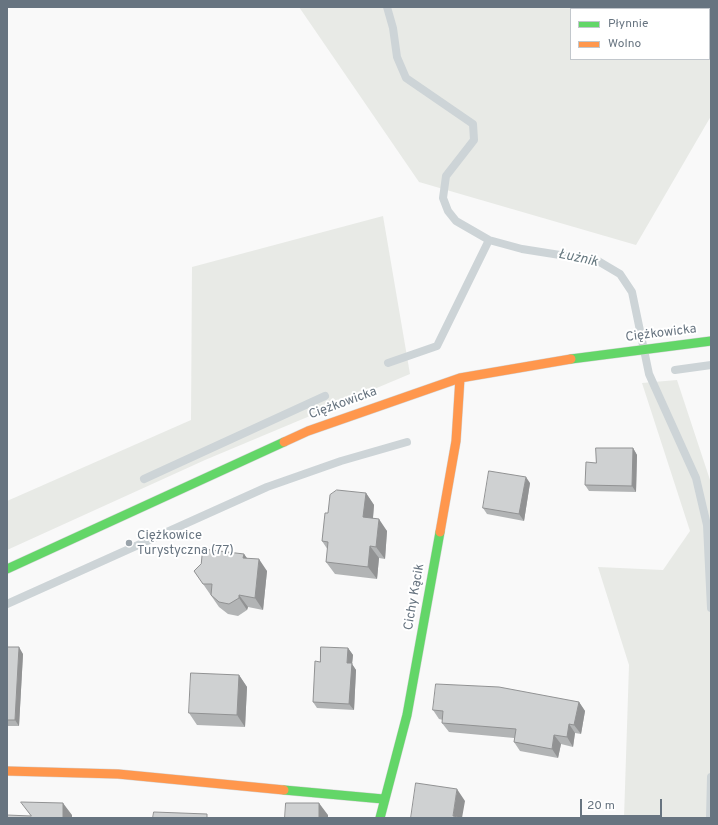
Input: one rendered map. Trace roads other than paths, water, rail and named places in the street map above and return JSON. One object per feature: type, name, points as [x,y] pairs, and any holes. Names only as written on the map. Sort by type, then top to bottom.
[{"type":"street","name":"Ciężkowicka","points":[[7,569],[308,431],[396,399],[460,378],[552,361],[711,341]]},
{"type":"street","name":"Cichy Kącik","points":[[380,818],[383,799],[407,715],[456,441],[460,378]]},
{"type":"street","points":[[7,771],[118,774],[383,799]]},
{"type":"waterway","name":"Łużnik","points":[[387,7],[393,28],[397,57],[406,78],[473,124],[474,140],[446,176],[443,198],[448,211],[456,221],[489,240],[522,249],[598,261],[620,274],[632,292],[649,374],[696,478],[707,525],[711,608]]},
{"type":"waterway","points":[[388,363],[437,346],[489,240]]},
{"type":"waterway","points":[[675,370],[711,365]]},
{"type":"waterway","points":[[144,479],[325,396]]},
{"type":"waterway","points":[[7,604],[267,487],[341,461],[407,442]]},
{"type":"waterway","name":"Łużnik","points":[[710,818],[711,777]]},
{"type":"place","name":"Ciężkowice Turystyczna (77)","points":[[129,543]]}]
